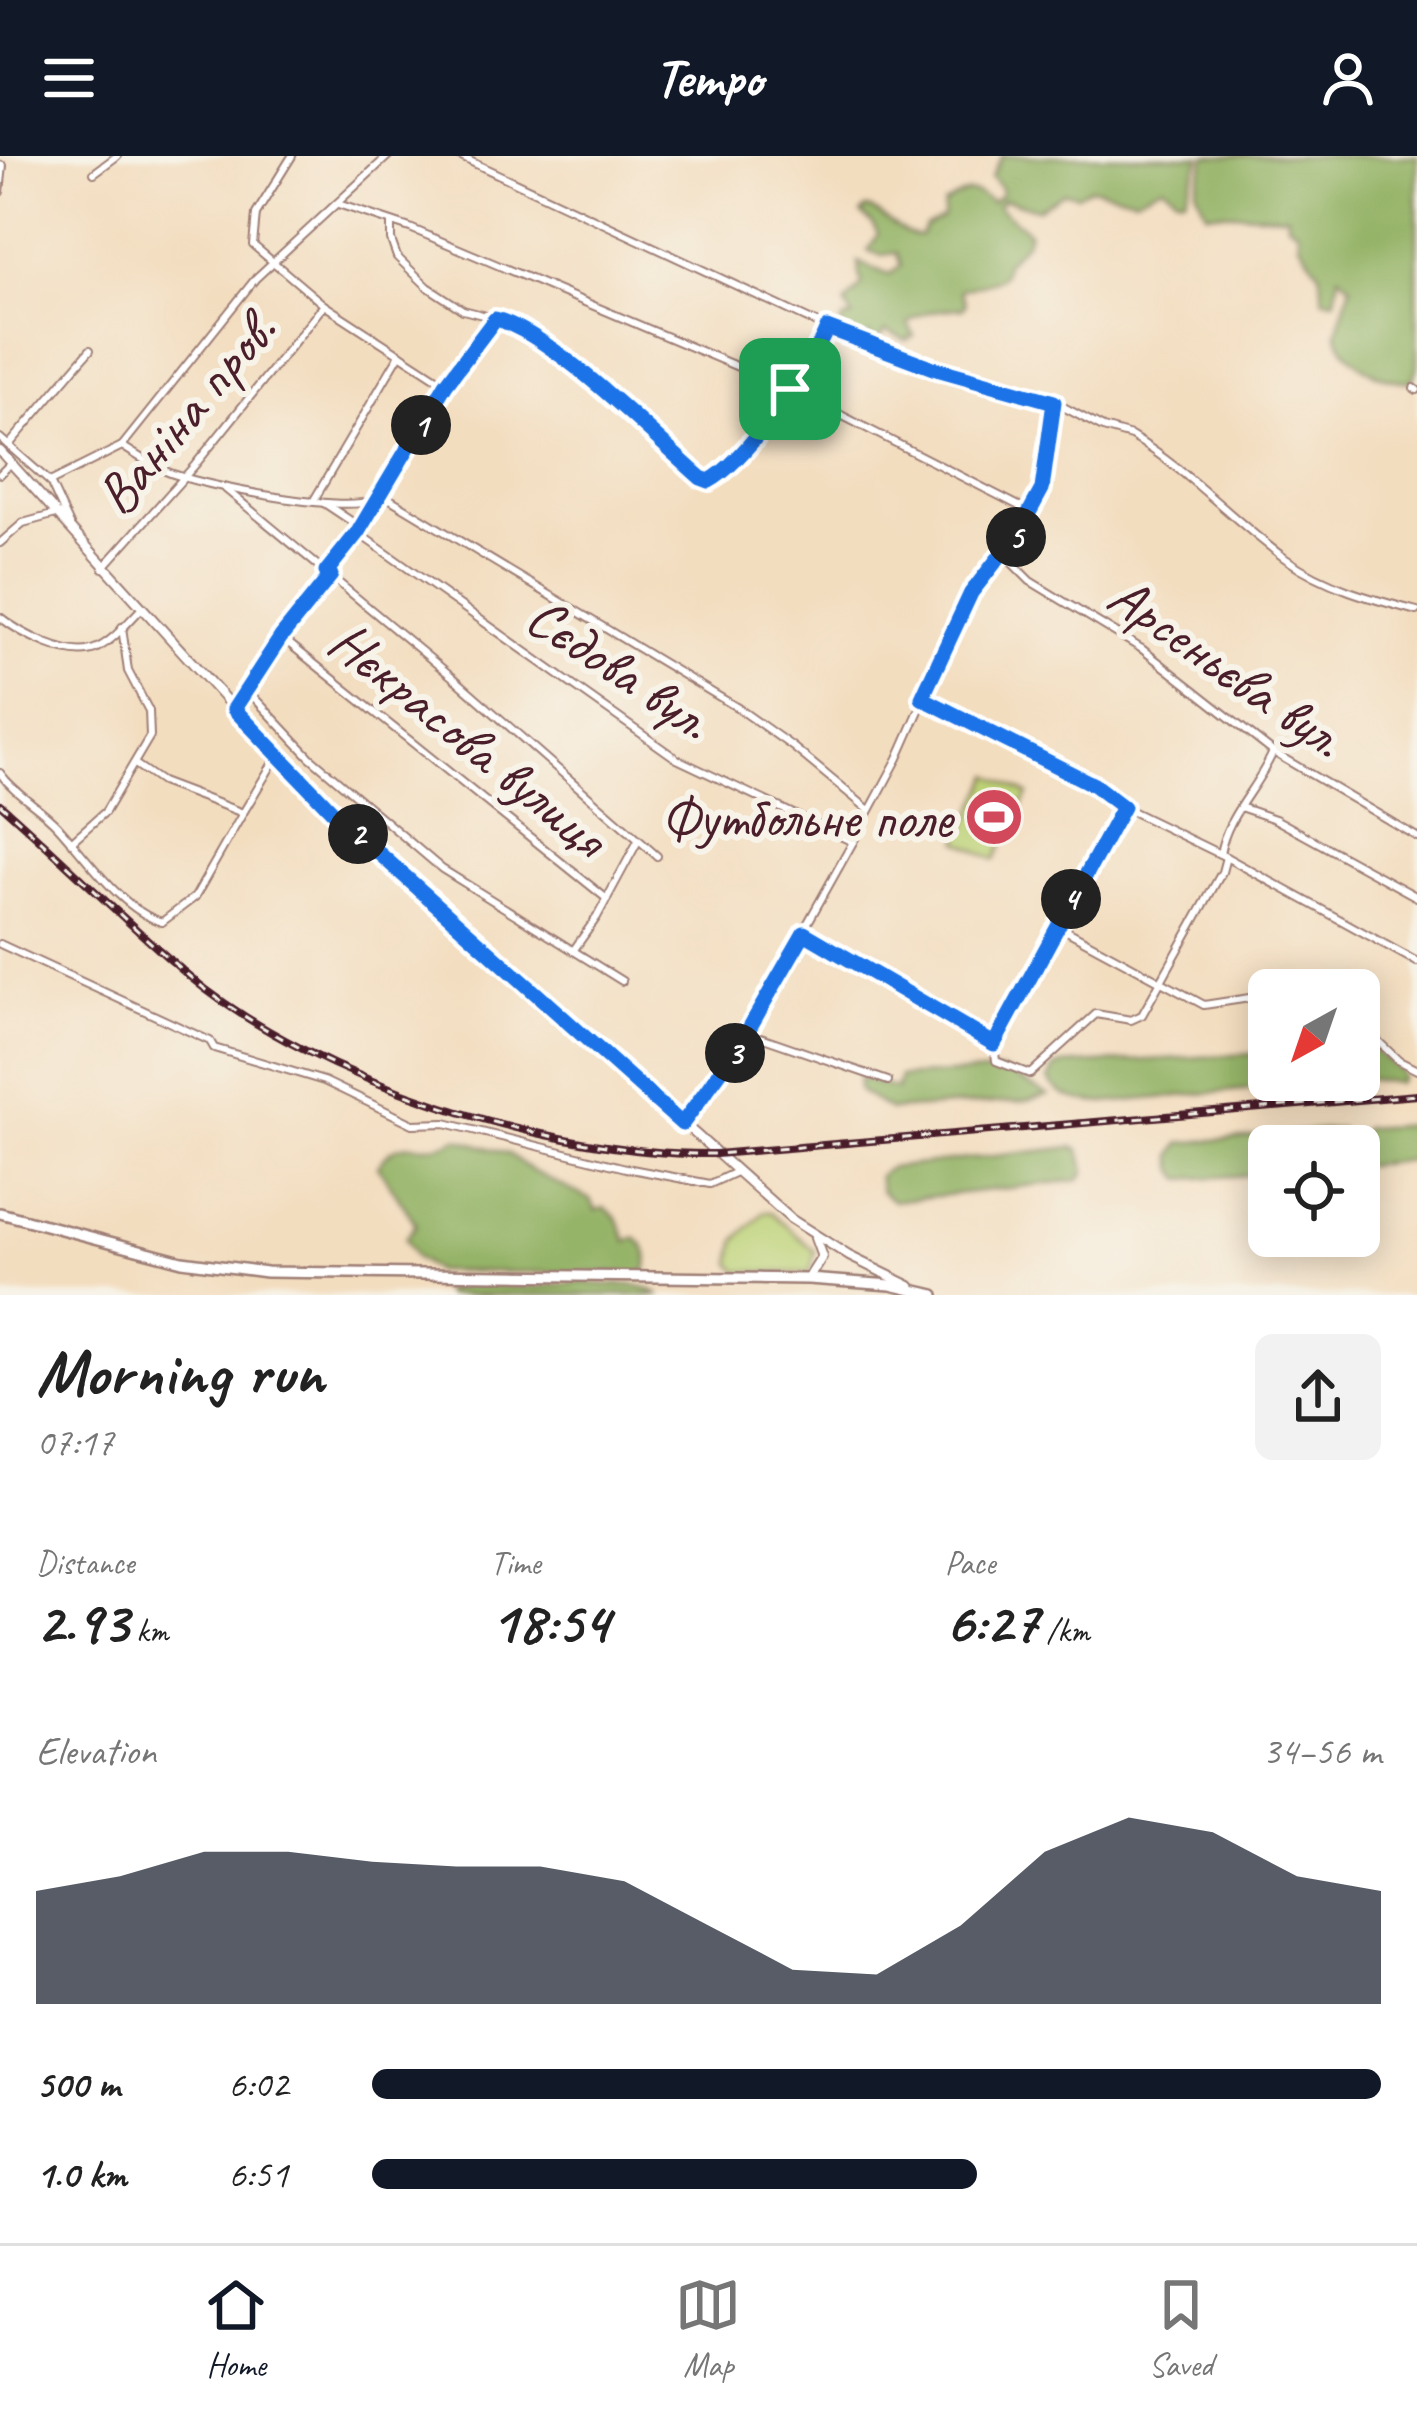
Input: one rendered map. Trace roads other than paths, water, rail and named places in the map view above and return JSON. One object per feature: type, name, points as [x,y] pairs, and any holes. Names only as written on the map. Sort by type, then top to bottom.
[{"type":"main road","points":[[0,452],[277,756],[500,964],[814,1236],[934,1295]]},
{"type":"main road","points":[[0,1213],[182,1261],[266,1272],[808,1279],[921,1291]]},
{"type":"main road","points":[[808,1279],[822,1257],[814,1236]]},
{"type":"street","points":[[94,172],[117,156]]},
{"type":"street","points":[[292,156],[264,199],[253,225],[253,245],[324,305],[446,384]]},
{"type":"street","points":[[50,482],[122,446],[272,262],[388,156]]},
{"type":"street","points":[[459,156],[827,328],[933,368],[1054,402],[1147,446],[1286,559],[1314,576],[1387,604],[1417,610]]},
{"type":"street","points":[[0,165],[0,192]]},
{"type":"street","points":[[338,204],[392,222],[790,389],[1031,512]]},
{"type":"street","points":[[392,222],[393,250],[449,302],[538,341],[709,481],[748,445],[827,328]]},
{"type":"street","name":"Ваніна пров.","points":[[104,568],[324,305]]},
{"type":"street","points":[[234,709],[359,530],[446,384],[495,319]]},
{"type":"street","points":[[9,445],[90,350]]},
{"type":"street","points":[[317,501],[400,354]]},
{"type":"street","points":[[682,1124],[713,1086],[746,1032],[854,842],[898,758],[971,593],[1031,512],[1042,489],[1054,402]]},
{"type":"street","points":[[0,438],[50,482],[73,534]]},
{"type":"street","points":[[122,446],[160,469],[223,487],[356,505],[378,497]]},
{"type":"street","points":[[0,474],[10,463]]},
{"type":"street","points":[[223,487],[656,856]]},
{"type":"street","points":[[378,497],[738,708],[869,811]]},
{"type":"street","name":"Сєдова вул.","points":[[317,501],[677,759],[854,842]]},
{"type":"street","points":[[0,543],[22,523],[56,514]]},
{"type":"street","name":"Арсеньєва вул.","points":[[1010,545],[1012,563],[1030,581],[1142,649],[1273,752],[1417,837]]},
{"type":"street","points":[[0,617],[32,638],[79,650],[98,647],[141,609]]},
{"type":"street","points":[[71,842],[98,820],[150,736],[151,718],[128,670],[122,627]]},
{"type":"street","name":"Нєкрасова вулиця","points":[[281,637],[607,899]]},
{"type":"street","points":[[247,689],[310,757],[442,868],[622,981]]},
{"type":"street","points":[[922,698],[1094,785],[1123,807],[1417,962]]},
{"type":"street","points":[[1123,807],[994,1044],[996,1061],[1030,1074],[1096,1014],[1137,1019],[1222,872],[1228,822],[1273,752]]},
{"type":"street","points":[[0,773],[71,842],[87,864],[129,902],[162,922],[195,897],[277,756]]},
{"type":"street","points":[[135,764],[160,782],[243,813]]},
{"type":"street","points":[[1240,806],[1275,819],[1417,897]]},
{"type":"street","points":[[572,951],[639,840]]},
{"type":"street","points":[[1056,925],[1204,1005],[1248,998]]},
{"type":"street","points":[[804,933],[994,1044]]},
{"type":"street","points":[[0,944],[210,1041],[214,1048],[324,1081],[413,1124],[446,1123],[710,1184],[736,1172]]},
{"type":"street","points":[[746,1032],[888,1082]]},
{"type":"street","points":[[1380,1043],[1417,1070]]},
{"type":"railway","points":[[0,804],[189,976],[301,1049],[439,1105],[583,1142],[652,1152],[716,1154],[1417,1095]]},
{"type":"place","name":"Футбольне поле","points":[[994,817]]}]
